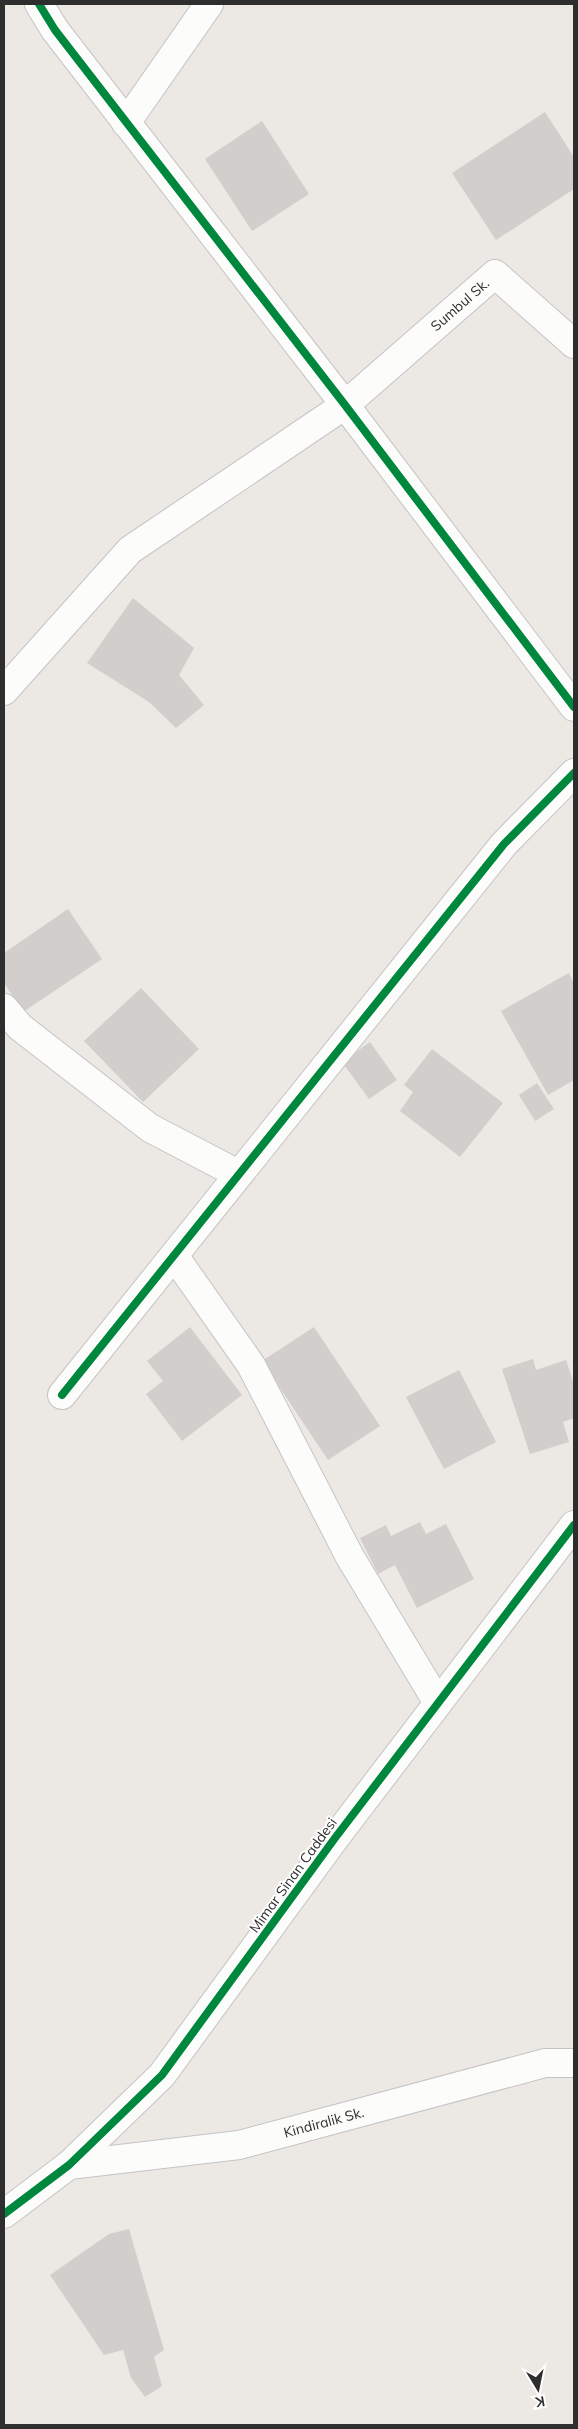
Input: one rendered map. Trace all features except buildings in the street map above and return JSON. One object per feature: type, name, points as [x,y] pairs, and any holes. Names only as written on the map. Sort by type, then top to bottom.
[{"type":"street","points":[[40,4],[55,30],[345,405],[574,707]]},
{"type":"street","points":[[126,123],[209,4]]},
{"type":"street","name":"Sumbul Sk.","points":[[345,405],[495,274],[574,344]]},
{"type":"street","points":[[4,691],[130,550],[345,405]]},
{"type":"street","points":[[62,1395],[175,1257],[238,1174],[504,844],[574,773]]},
{"type":"street","points":[[4,1008],[20,1027],[150,1128],[238,1174]]},
{"type":"street","points":[[175,1257],[251,1365],[350,1557],[438,1703]]},
{"type":"street","name":"Mimar Sinan Caddesi","points":[[4,2214],[69,2165],[162,2075],[335,1838],[574,1525]]},
{"type":"street","name":"Kindiralik Sk.","points":[[69,2165],[239,2145],[545,2063],[574,2063]]},
{"type":"cycle path","points":[[39,4],[55,30],[345,405],[574,707]]},
{"type":"cycle path","points":[[62,1395],[504,844],[574,773]]},
{"type":"cycle path","points":[[4,2214],[69,2165],[162,2075],[335,1838],[574,1525]]}]
